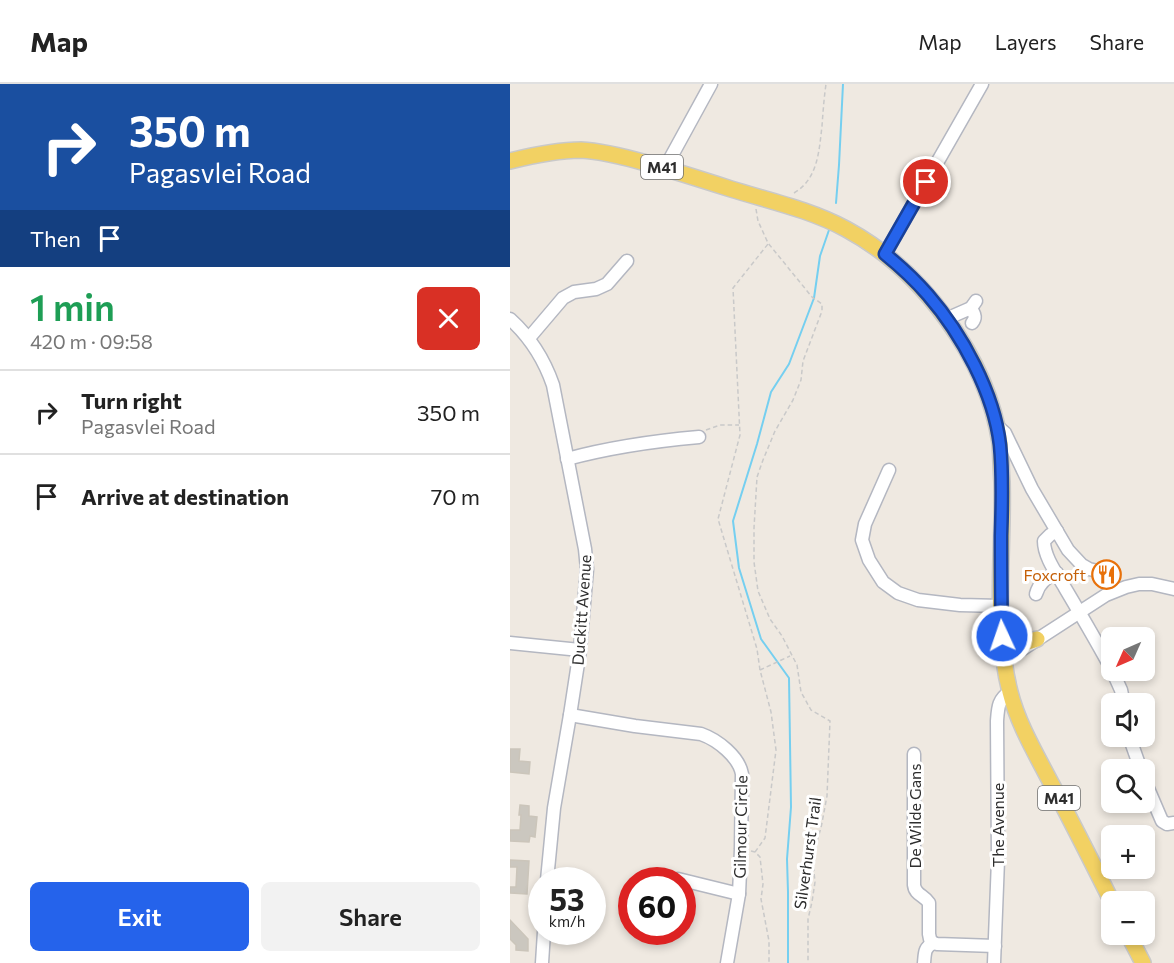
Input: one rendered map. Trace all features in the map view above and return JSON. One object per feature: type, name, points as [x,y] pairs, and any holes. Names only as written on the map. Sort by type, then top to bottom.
[{"type":"main road","name":"M41","points":[[510,161],[547,152],[580,150],[609,153],[756,196],[828,221],[861,238],[908,273],[927,294],[961,341],[978,373],[991,406],[1000,443],[1002,636],[1010,692],[1027,736],[1106,891]]},
{"type":"main road","points":[[1002,636],[1017,643],[1037,639]]},
{"type":"main road","points":[[1134,945],[1143,963]]},
{"type":"street","points":[[665,168],[711,84]]},
{"type":"street","points":[[885,254],[982,84]]},
{"type":"street","points":[[529,338],[563,298],[574,292],[596,289],[607,284],[627,261]]},
{"type":"street","points":[[946,319],[974,305],[975,318],[972,323]]},
{"type":"street","name":"Duckitt Avenue","points":[[510,319],[529,338],[548,369],[586,559],[580,650],[554,808],[548,867]]},
{"type":"street","points":[[995,424],[1005,432],[1032,489],[1076,559],[1089,569],[1102,572]]},
{"type":"street","points":[[567,459],[643,443],[699,437]]},
{"type":"street","points":[[889,470],[866,524],[862,540],[869,560],[882,582],[898,593],[918,600],[960,605],[1001,606]]},
{"type":"street","points":[[1057,531],[1046,538],[1044,545],[1057,573],[1101,651]]},
{"type":"street","points":[[1036,594],[1043,581],[1057,573]]},
{"type":"street","points":[[1004,661],[1106,595],[1139,584],[1152,584],[1174,589]]},
{"type":"street","points":[[510,643],[580,650]]},
{"type":"street","name":"The Avenue","points":[[994,963],[998,860],[997,721],[998,705],[1001,699],[1010,692]]},
{"type":"street","name":"Gilmour Circle","points":[[570,715],[701,734],[710,738],[730,754],[740,766],[742,774],[739,894],[727,963]]},
{"type":"street","name":"De Wilde Gans","points":[[914,754],[914,885],[915,891],[929,903],[929,934],[933,943]]},
{"type":"street","points":[[1155,799],[1168,822]]},
{"type":"street","points":[[696,883],[739,894]]},
{"type":"street","points":[[924,963],[925,950],[933,943],[995,946]]},
{"type":"street","points":[[542,963],[543,945]]},
{"type":"path","points":[[794,193],[807,182],[818,157],[826,84]]},
{"type":"path","points":[[754,202],[758,221],[768,243],[733,288],[740,435],[718,519],[757,649],[771,712],[776,750],[765,838],[755,852]]},
{"type":"path","name":"Silverhurst Trail","points":[[768,243],[812,297],[822,304],[822,310],[803,361],[801,380],[793,400],[775,431],[757,477],[754,528],[754,562],[758,591],[770,620],[782,636],[797,665],[801,692],[811,710],[831,721],[826,796],[813,862],[815,882],[808,919],[808,963]]},
{"type":"path","points":[[699,437],[713,427],[740,425]]},
{"type":"path","points":[[760,670],[792,655]]},
{"type":"path","points":[[741,849],[755,852],[760,856],[763,884],[761,899],[769,941],[769,963]]},
{"type":"building","points":[[510,749],[520,749],[519,761],[530,762],[529,774],[510,772]]},
{"type":"building","points":[[520,805],[529,806],[529,816],[537,817],[535,837],[530,836],[529,842],[510,841],[510,830],[520,830]]},
{"type":"building","points":[[510,860],[529,861],[527,894],[510,893],[510,887],[516,887],[517,867],[510,867]]},
{"type":"building","points":[[510,920],[528,939],[528,951],[516,950],[516,945],[510,939]]},
{"type":"waterway","points":[[836,203],[843,84]]},
{"type":"waterway","points":[[788,963],[787,859],[791,807],[789,678],[761,639],[739,568],[733,521],[771,392],[789,364],[814,298],[820,256],[829,230]]},
{"type":"place","name":"Foxcroft","points":[[1107,574]]},
{"type":"route","points":[[926,182],[885,254],[908,273],[942,312],[978,373],[991,406],[1000,443],[1002,484],[1002,636]]}]
